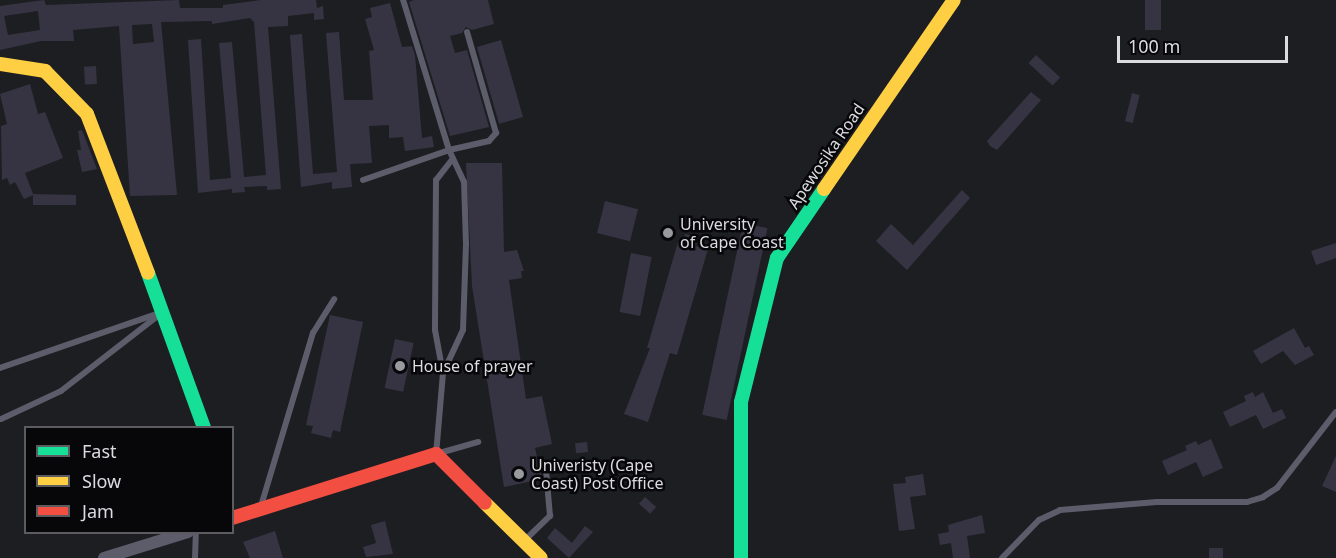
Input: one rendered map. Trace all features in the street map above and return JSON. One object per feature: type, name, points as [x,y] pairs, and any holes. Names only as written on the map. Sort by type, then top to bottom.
[{"type":"street","name":"Apewosika Road","points":[[741,558],[741,402],[777,258],[954,0]]},
{"type":"street","points":[[0,64],[45,71],[57,79],[87,114],[163,312],[203,426]]},
{"type":"street","points":[[234,517],[436,454],[524,540],[538,557]]},
{"type":"street","points":[[104,558],[182,534]]},
{"type":"lane","points":[[403,0],[451,161],[464,182],[466,244],[463,330],[443,373]]},
{"type":"lane","points":[[363,180],[449,150],[489,141],[496,133],[467,32]]},
{"type":"lane","points":[[451,161],[436,180],[435,330],[443,373],[436,454],[478,442]]},
{"type":"lane","points":[[259,509],[313,333],[334,299]]},
{"type":"lane","points":[[0,368],[163,312]]},
{"type":"lane","points":[[1,419],[61,391],[163,312]]},
{"type":"lane","points":[[1002,558],[1039,520],[1060,510],[1157,502],[1247,502],[1263,497],[1277,488],[1336,414]]},
{"type":"lane","points":[[524,540],[550,516],[546,470]]},
{"type":"lane","points":[[195,558],[196,534]]},
{"type":"building","points":[[44,0],[46,5],[179,0],[180,8],[223,8],[223,5],[261,0],[316,0],[317,8],[323,6],[324,19],[314,20],[314,13],[288,16],[288,26],[268,27],[281,189],[267,190],[267,186],[244,187],[245,192],[232,193],[232,189],[198,193],[188,40],[201,39],[210,180],[231,178],[219,43],[232,42],[244,177],[266,175],[254,22],[250,18],[212,24],[212,21],[161,22],[177,195],[130,196],[119,26],[73,30],[74,41],[41,41],[0,50],[0,6]],"holes":[[[38,11],[40,30],[8,35],[4,16]],[[152,24],[154,42],[133,44],[132,25]]]},
{"type":"building","points":[[414,0],[488,0],[494,24],[472,30],[466,27],[462,33],[450,36],[455,53],[467,50],[489,127],[450,136],[409,2]]},
{"type":"building","points":[[1145,0],[1161,0],[1161,30],[1145,30]]},
{"type":"building","points":[[390,3],[402,47],[412,46],[415,55],[422,138],[432,136],[434,147],[405,151],[403,137],[389,138],[389,125],[369,126],[372,163],[350,164],[352,187],[332,189],[332,182],[301,187],[290,35],[302,34],[313,174],[337,172],[326,33],[339,32],[344,100],[373,100],[369,51],[374,50],[365,19],[372,17],[370,8]]},
{"type":"building","points":[[501,40],[523,117],[499,124],[477,47]]},
{"type":"building","points":[[1036,55],[1060,78],[1053,86],[1028,63]]},
{"type":"building","points":[[96,66],[97,84],[85,85],[84,67]]},
{"type":"building","points":[[30,84],[38,114],[45,112],[63,158],[25,173],[33,194],[76,195],[76,205],[33,205],[33,195],[24,199],[15,182],[10,185],[7,178],[2,180],[1,126],[7,124],[0,94]]},
{"type":"building","points":[[1031,92],[1041,100],[997,150],[990,146],[987,141]]},
{"type":"building","points":[[1132,93],[1140,95],[1133,123],[1125,121]]},
{"type":"building","points":[[82,130],[97,169],[82,172],[77,150],[81,150],[78,131]]},
{"type":"building","points":[[466,163],[502,163],[504,252],[517,250],[524,271],[521,271],[522,278],[509,280],[526,399],[542,396],[552,444],[535,448],[542,479],[504,487],[472,286]]},
{"type":"building","points":[[962,190],[970,198],[907,270],[876,241],[891,224],[913,245]]},
{"type":"building","points":[[605,201],[638,209],[630,241],[597,233]]},
{"type":"building","points":[[743,223],[767,228],[727,420],[702,415]]},
{"type":"building","points":[[685,234],[698,237],[696,246],[708,249],[677,355],[670,353],[648,422],[624,414],[650,348],[647,348],[678,242],[683,243]]},
{"type":"building","points":[[1336,243],[1336,258],[1316,265],[1311,251]]},
{"type":"building","points":[[631,253],[652,257],[640,316],[620,312]]},
{"type":"building","points":[[330,315],[363,322],[340,432],[333,430],[331,438],[311,433],[313,426],[306,425]]},
{"type":"building","points":[[1294,328],[1305,348],[1309,346],[1314,355],[1295,365],[1283,351],[1261,364],[1253,351]]},
{"type":"building","points":[[395,339],[414,343],[403,392],[385,388]]},
{"type":"building","points":[[1253,392],[1255,397],[1263,392],[1273,413],[1282,409],[1286,418],[1263,429],[1256,415],[1230,427],[1223,412],[1246,401],[1244,396]]},
{"type":"building","points":[[1211,439],[1223,468],[1203,477],[1196,462],[1168,475],[1162,461],[1187,450],[1185,446],[1196,441],[1198,445]]},
{"type":"building","points":[[587,442],[588,452],[576,453],[575,443]]},
{"type":"building","points":[[1336,456],[1336,492],[1322,486]]},
{"type":"building","points":[[923,474],[926,495],[910,497],[915,529],[899,531],[893,484],[906,483],[905,477]]},
{"type":"building","points":[[645,497],[656,507],[650,514],[639,504]]},
{"type":"building","points":[[982,515],[985,533],[967,536],[970,558],[953,558],[951,543],[940,545],[938,534],[949,532],[948,525]]},
{"type":"building","points":[[385,521],[393,554],[366,557],[363,547],[376,543],[371,525]]},
{"type":"building","points":[[585,526],[593,532],[569,558],[547,538],[555,528],[572,543]]},
{"type":"building","points":[[275,531],[283,558],[250,558],[243,542]]},
{"type":"building","points":[[1209,548],[1223,548],[1223,558],[1209,558]]},
{"type":"traffic: fast","points":[[741,558],[741,402],[777,258],[824,189]]},
{"type":"traffic: fast","points":[[148,273],[203,426]]},
{"type":"traffic: slow","points":[[824,189],[954,0]]},
{"type":"traffic: slow","points":[[0,64],[45,71],[87,114],[148,273]]},
{"type":"traffic: slow","points":[[485,503],[541,558]]},
{"type":"traffic: jam","points":[[234,517],[436,454],[485,503]]},
{"type":"place","name":"University of Cape Coast","points":[[668,233]]},
{"type":"place","name":"House of prayer","points":[[400,366]]},
{"type":"place","name":"Univeristy (Cape Coast) Post Office","points":[[519,474]]}]
